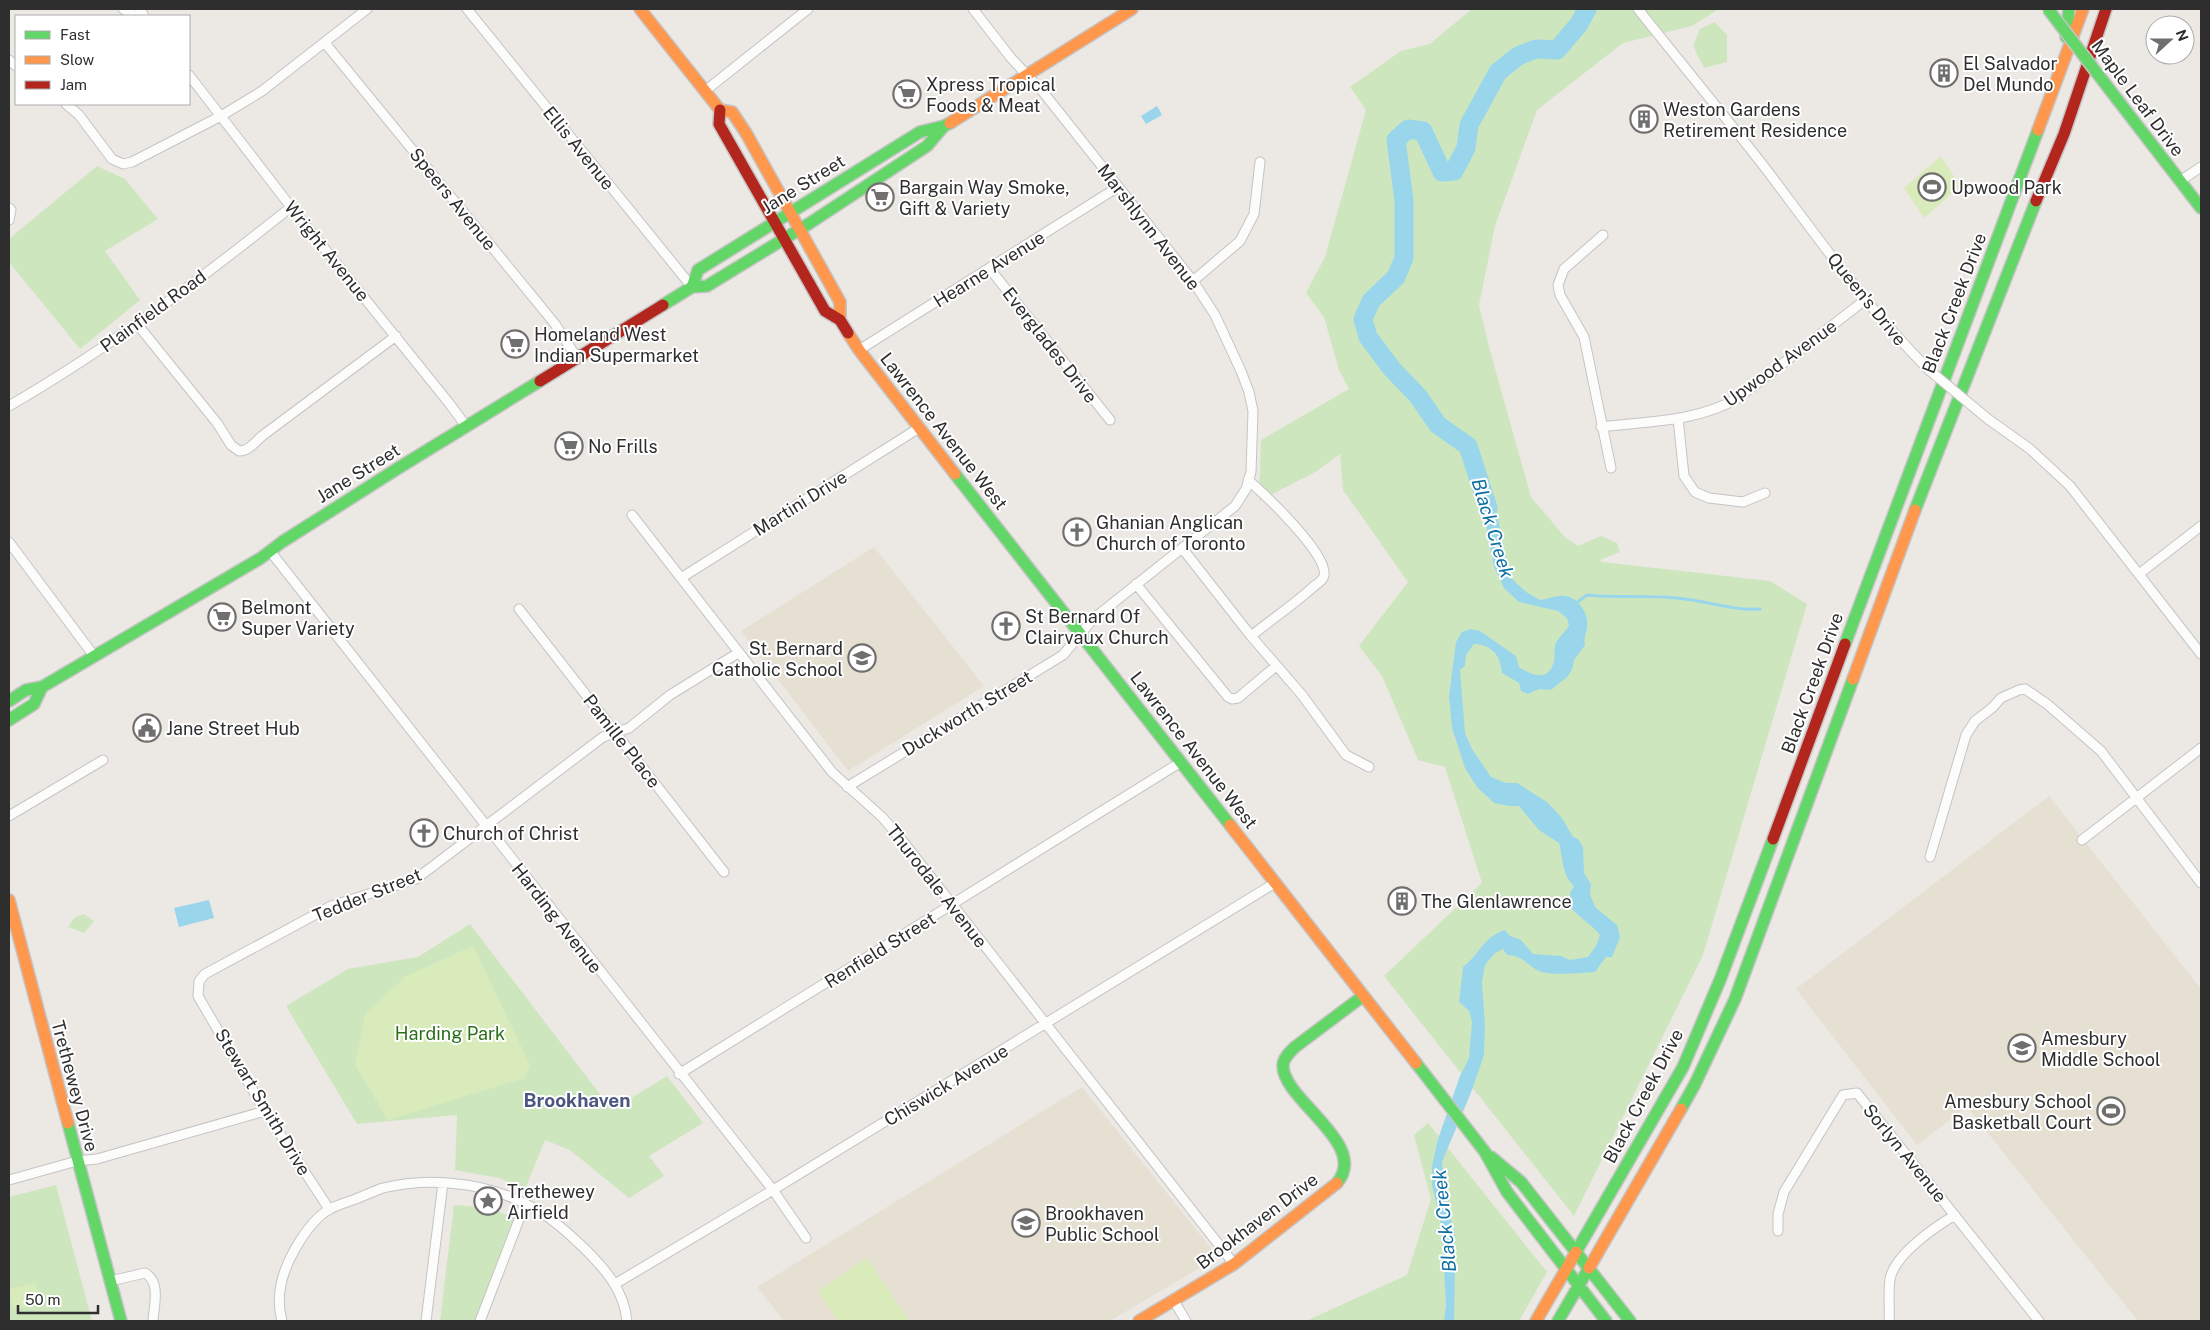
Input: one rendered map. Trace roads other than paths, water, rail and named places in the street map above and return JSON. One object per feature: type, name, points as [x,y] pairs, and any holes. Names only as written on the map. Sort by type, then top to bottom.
[{"type":"main road","name":"Lawrence Avenue West","points":[[640,9],[720,110],[732,112],[840,302],[840,320]]},
{"type":"main road","name":"Jane Street","points":[[692,287],[698,270],[920,132],[944,126],[1132,9]]},
{"type":"main road","name":"Maple Leaf Drive","points":[[2048,9],[2201,208]]},
{"type":"main road","points":[[2064,62],[2069,9]]},
{"type":"main road","name":"Black Creek Drive","points":[[1536,1321],[1683,1067],[1720,980],[2083,9]]},
{"type":"main road","points":[[2097,40],[2106,9]]},
{"type":"main road","points":[[2097,40],[2111,9]]},
{"type":"main road","name":"Black Creek Drive","points":[[1558,1321],[1695,1084],[1735,999],[1930,469],[2025,226],[2064,134],[2097,40]]},
{"type":"main road","name":"Lawrence Avenue West","points":[[720,110],[719,124],[783,240],[825,311],[840,320],[859,350],[919,428],[1468,1130],[1485,1152],[1507,1192],[1606,1321]]},
{"type":"main road","name":"Jane Street","points":[[9,700],[26,690],[42,686],[270,551],[466,426],[692,287],[707,286],[783,240],[927,146],[944,126]]},
{"type":"main road","name":"Jane Street","points":[[9,720],[34,704],[42,686]]},
{"type":"main road","name":"Trethewey Drive","points":[[9,900],[121,1321]]},
{"type":"main road","name":"Brookhaven Drive","points":[[1140,1321],[1234,1264],[1330,1190],[1344,1172],[1345,1161],[1340,1147],[1292,1086],[1285,1076],[1283,1066],[1285,1056],[1295,1047],[1363,996]]},
{"type":"main road","name":"Lawrence Avenue West","points":[[1485,1152],[1521,1182],[1630,1321]]},
{"type":"street","points":[[123,9],[134,15]]},
{"type":"street","points":[[67,105],[79,115],[112,159],[123,164],[132,162],[221,116],[277,81],[367,9]]},
{"type":"street","name":"Ellis Avenue","points":[[467,9],[692,287]]},
{"type":"street","points":[[705,91],[808,9]]},
{"type":"street","name":"Marshlynn Avenue","points":[[973,9],[1010,58],[1043,92],[1193,281],[1215,315],[1249,392],[1253,436],[1248,480],[1242,497],[1235,506],[1182,548]]},
{"type":"street","name":"Queen's Drive","points":[[1638,9],[1763,165],[1893,334],[1929,370],[1988,419],[2052,467],[2070,486],[2201,654]]},
{"type":"street","name":"Speers Avenue","points":[[325,42],[555,324],[577,358]]},
{"type":"street","name":"Wright Avenue","points":[[190,76],[291,207],[466,426]]},
{"type":"street","points":[[1193,281],[1240,241],[1254,214],[1260,162]]},
{"type":"street","points":[[2180,181],[2201,167]]},
{"type":"street","name":"Hearne Avenue","points":[[859,350],[1118,187]]},
{"type":"street","name":"Plainfield Road","points":[[9,406],[75,366],[137,324],[206,274],[291,207]]},
{"type":"street","points":[[9,208],[11,210],[9,220]]},
{"type":"street","points":[[1603,235],[1564,269],[1558,285],[1560,295],[1584,338],[1611,468]]},
{"type":"street","name":"Everglades Drive","points":[[990,269],[1110,420]]},
{"type":"street","name":"Upwood Avenue","points":[[1601,427],[1678,418],[1707,413],[1724,406],[1738,398],[1865,300]]},
{"type":"street","points":[[137,324],[217,423],[232,445],[239,451],[244,451],[251,446],[396,336]]},
{"type":"street","points":[[1678,418],[1684,476],[1695,492],[1709,498],[1743,502],[1765,493]]},
{"type":"street","name":"Martini Drive","points":[[681,578],[919,428]]},
{"type":"street","points":[[1248,480],[1275,503],[1302,535],[1320,560],[1325,572],[1323,578],[1306,593],[1251,636]]},
{"type":"street","name":"Thurodale Avenue","points":[[632,515],[832,772],[882,817],[1234,1264]]},
{"type":"street","points":[[2139,574],[2201,526]]},
{"type":"street","points":[[9,542],[94,656]]},
{"type":"street","points":[[1182,548],[1346,755],[1369,767]]},
{"type":"street","name":"Duckworth Street","points":[[847,786],[1063,655],[1093,619],[1182,548]]},
{"type":"street","name":"Harding Avenue","points":[[270,551],[679,1074],[773,1190],[806,1238]]},
{"type":"street","points":[[1136,584],[1228,697],[1232,699],[1238,698],[1276,666]]},
{"type":"street","name":"Pamille Place","points":[[519,610],[724,872]]},
{"type":"street","name":"Tedder Street","points":[[198,996],[199,981],[205,974],[331,906],[416,878],[603,737],[628,728],[670,695],[738,653]]},
{"type":"street","points":[[1930,857],[1966,735],[1975,721],[1992,708],[2001,698],[2018,690],[2025,690],[2047,704],[2101,751],[2201,883]]},
{"type":"street","points":[[2082,840],[2201,748]]},
{"type":"street","points":[[9,816],[103,760]]},
{"type":"street","name":"Renfield Street","points":[[679,1074],[1181,762]]},
{"type":"street","name":"Chiswick Avenue","points":[[615,1284],[773,1190],[1276,883]]},
{"type":"street","name":"Stewart Smith Drive","points":[[198,996],[266,1112],[329,1209]]},
{"type":"street","name":"Sorlyn Avenue","points":[[1778,1231],[1778,1214],[1784,1192],[1843,1095],[1858,1094],[2039,1321]]},
{"type":"street","points":[[9,1180],[77,1160],[97,1159],[266,1112]]},
{"type":"street","points":[[426,1321],[443,1183]]},
{"type":"street","points":[[282,1321],[280,1291],[288,1264],[304,1234],[329,1209],[382,1188],[408,1184],[443,1183],[470,1186],[498,1193],[544,1214],[602,1266],[615,1284],[626,1310],[627,1321]]},
{"type":"street","points":[[480,1321],[525,1204]]},
{"type":"street","points":[[1889,1321],[1890,1276],[1898,1263],[1926,1234],[1955,1215]]},
{"type":"street","points":[[110,1281],[145,1273],[151,1277],[154,1281],[155,1289],[153,1321]]},
{"type":"street","points":[[1174,1301],[1186,1321]]},
{"type":"water","points":[[1157,106],[1162,115],[1146,124],[1141,116]]},
{"type":"water","points":[[1486,482],[1493,495],[1510,577],[1526,592],[1540,600],[1557,596],[1571,597],[1582,607],[1586,615],[1587,628],[1584,640],[1585,645],[1574,660],[1572,670],[1567,677],[1551,690],[1539,689],[1528,694],[1521,691],[1519,683],[1502,673],[1500,661],[1491,649],[1474,644],[1466,655],[1465,666],[1460,670],[1465,733],[1472,749],[1491,777],[1506,783],[1517,783],[1547,802],[1562,818],[1573,837],[1578,839],[1583,847],[1584,873],[1591,884],[1590,895],[1596,908],[1617,925],[1620,937],[1612,957],[1606,957],[1595,972],[1544,973],[1535,969],[1521,958],[1507,955],[1503,949],[1495,953],[1485,965],[1482,982],[1485,1025],[1484,1055],[1472,1090],[1442,1162],[1449,1215],[1455,1232],[1455,1244],[1451,1251],[1450,1261],[1452,1270],[1455,1271],[1454,1321],[1444,1321],[1446,1305],[1442,1229],[1432,1185],[1432,1166],[1438,1139],[1460,1076],[1469,1058],[1472,1022],[1469,1011],[1459,1002],[1463,967],[1491,937],[1505,930],[1510,936],[1521,940],[1533,954],[1561,956],[1570,960],[1588,957],[1597,944],[1600,935],[1571,908],[1570,893],[1574,886],[1565,872],[1559,843],[1539,830],[1519,806],[1494,803],[1477,787],[1465,768],[1452,728],[1449,696],[1456,642],[1462,632],[1470,629],[1480,631],[1516,656],[1519,667],[1535,675],[1540,675],[1552,668],[1555,645],[1569,625],[1567,618],[1558,611],[1519,602],[1504,588],[1494,567],[1483,510],[1474,487]]},
{"type":"water","points":[[209,900],[214,918],[179,927],[174,908]]},
{"type":"waterway","name":"Black Creek","points":[[1488,508],[1468,446],[1438,425],[1418,396],[1392,369],[1368,337],[1363,319],[1371,301],[1396,277],[1404,258],[1404,201],[1396,140],[1408,129],[1423,131],[1442,172],[1454,171],[1466,148],[1469,125],[1498,72],[1518,56],[1536,49],[1557,50],[1579,24],[1587,9]]},
{"type":"waterway","points":[[1575,604],[1587,595],[1665,597],[1739,608],[1760,609]]},
{"type":"place","name":"El Salvador Del Mundo","points":[[1944,73]]},
{"type":"place","name":"Xpress Tropical Foods & Meat","points":[[907,94]]},
{"type":"place","name":"Weston Gardens Retirement Residence","points":[[1644,119]]},
{"type":"place","name":"Upwood Park","points":[[1932,187]]},
{"type":"place","name":"Bargain Way Smoke, Gift & Variety","points":[[880,197]]},
{"type":"place","name":"Homeland West Indian Supermarket","points":[[515,344]]},
{"type":"place","name":"No Frills","points":[[569,446]]},
{"type":"place","name":"Ghanian Anglican Church of Toronto","points":[[1077,532]]},
{"type":"place","name":"Belmont Super Variety","points":[[222,617]]},
{"type":"place","name":"St Bernard Of Clairvaux Church","points":[[1006,626]]},
{"type":"place","name":"St. Bernard Catholic School","points":[[862,658]]},
{"type":"place","name":"Jane Street Hub","points":[[147,728]]},
{"type":"place","name":"Church of Christ","points":[[424,833]]},
{"type":"place","name":"The Glenlawrence","points":[[1402,901]]},
{"type":"place","name":"Amesbury Middle School","points":[[2022,1048]]},
{"type":"place","name":"Amesbury School Basketball Court","points":[[2111,1111]]},
{"type":"place","name":"Trethewey Airfield","points":[[488,1201]]},
{"type":"place","name":"Brookhaven Public School","points":[[1026,1223]]},
{"type":"district","name":"Brookhaven","points":[[577,1100]]},
{"type":"park label","name":"Harding Park","points":[[450,1033]]}]
